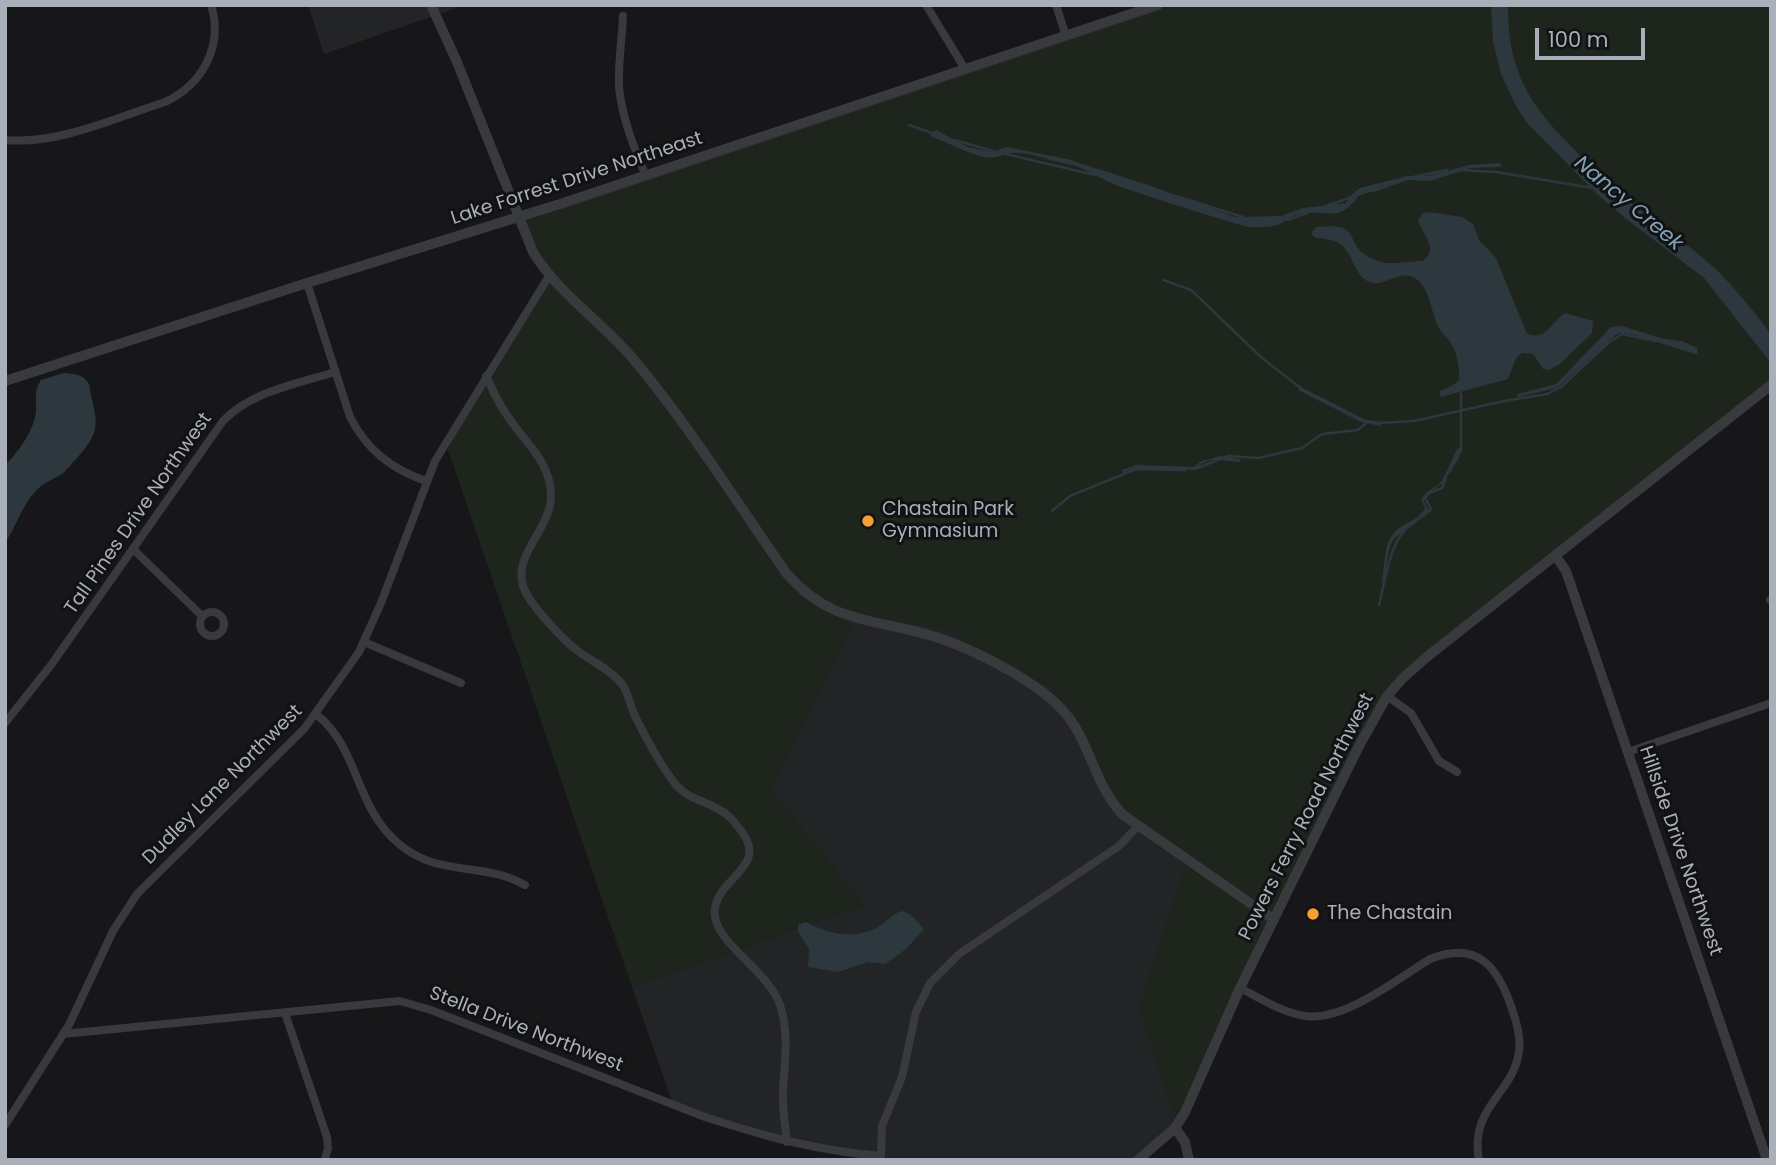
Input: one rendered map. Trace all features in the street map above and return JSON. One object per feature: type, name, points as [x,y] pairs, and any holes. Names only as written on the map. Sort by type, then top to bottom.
[{"type":"street","points":[[5,140],[33,141],[57,137],[165,102],[181,93],[195,82],[209,59],[215,33],[211,5]]},
{"type":"street","points":[[431,5],[457,62],[533,251],[550,276],[614,338],[645,373],[787,574],[815,600],[845,616],[919,632],[960,646],[1043,692],[1074,722],[1110,798],[1122,814],[1273,919]]},
{"type":"street","points":[[926,5],[965,69]]},
{"type":"street","points":[[1056,5],[1066,36]]},
{"type":"street","name":"Lake Forrest Drive Northeast","points":[[5,381],[646,176],[1158,5]]},
{"type":"street","points":[[623,16],[621,99],[635,151],[646,176]]},
{"type":"street","name":"Dudley Lane Northwest","points":[[5,1125],[63,1034],[113,931],[137,894],[317,715],[364,642],[426,481],[445,442],[550,276]]},
{"type":"street","points":[[307,283],[350,417],[366,444],[392,467],[426,481]]},
{"type":"street","name":"Tall Pines Drive Northwest","points":[[5,723],[51,665],[231,412],[258,396],[335,372]]},
{"type":"street","points":[[486,376],[507,417],[541,459],[550,482],[548,516],[522,564],[522,579],[527,594],[569,644],[621,683],[636,719],[677,785],[690,796],[727,814],[748,842],[750,853],[747,863],[720,892],[715,903],[715,916],[722,932],[768,982],[780,1006],[785,1041],[783,1106],[787,1142]]},
{"type":"street","name":"Powers Ferry Road Northwest","points":[[1138,1160],[1175,1128],[1185,1112],[1273,919],[1359,746],[1387,696],[1428,656],[1768,387]]},
{"type":"street","points":[[133,549],[202,616]]},
{"type":"street","name":"Hillside Drive Northwest","points":[[1555,555],[1566,571],[1767,1160]]},
{"type":"street","points":[[364,642],[461,683]]},
{"type":"street","points":[[1387,696],[1411,713],[1439,761],[1457,772]]},
{"type":"street","points":[[1628,752],[1771,703]]},
{"type":"street","points":[[317,715],[339,737],[368,803],[386,831],[401,846],[418,858],[437,865],[500,874],[524,885]]},
{"type":"street","points":[[882,1158],[882,1126],[902,1077],[916,1012],[930,983],[959,954],[1119,846],[1138,827]]},
{"type":"street","points":[[1240,988],[1291,1013],[1320,1017],[1348,1009],[1430,959],[1444,954],[1465,954],[1487,962],[1504,984],[1517,1025],[1520,1051],[1512,1075],[1484,1117],[1479,1135],[1479,1160]]},
{"type":"street","name":"Stella Drive Northwest","points":[[63,1034],[390,1002],[409,1003],[705,1117],[787,1142],[882,1158]]},
{"type":"street","points":[[285,1013],[327,1137],[325,1160]]},
{"type":"street","points":[[1175,1128],[1185,1142],[1189,1160]]},
{"type":"shaded area","points":[[308,5],[465,5],[324,54]]},
{"type":"shaded area","points":[[1155,5],[1771,5],[1771,387],[1423,659],[1392,696],[1351,754],[1177,1126],[1139,1008],[1188,856],[1138,823],[1112,798],[1104,774],[1078,726],[1046,684],[993,668],[947,627],[868,624],[855,620],[771,789],[864,905],[632,987],[445,441],[550,278],[513,221]]},
{"type":"shaded area","points":[[855,620],[947,627],[993,668],[1046,684],[1078,726],[1104,774],[1112,798],[1188,856],[1177,1126],[1155,1151],[1141,1160],[868,1160],[854,1155],[775,1143],[674,1107],[632,987],[864,905],[770,789]]},
{"type":"water","name":"Nancy Creek","points":[[1491,5],[1508,5],[1509,31],[1519,74],[1539,110],[1568,144],[1613,187],[1720,273],[1769,332],[1772,342],[1771,363],[1704,278],[1596,193],[1527,123],[1501,74],[1493,42]]},
{"type":"water","points":[[936,130],[968,147],[992,152],[1006,147],[1067,159],[1235,217],[1281,216],[1303,208],[1346,203],[1360,188],[1407,176],[1428,176],[1469,165],[1499,163],[1502,167],[1471,168],[1430,181],[1408,180],[1374,192],[1360,193],[1353,203],[1339,212],[1307,213],[1274,226],[1248,227],[1121,187],[1074,166],[1026,154],[1010,153],[989,158],[977,155],[930,136]]},
{"type":"water","points":[[1423,213],[1462,217],[1473,224],[1479,240],[1496,258],[1527,334],[1544,333],[1565,313],[1593,321],[1592,333],[1560,364],[1549,370],[1543,369],[1533,354],[1522,353],[1516,358],[1508,379],[1441,397],[1439,391],[1459,380],[1458,361],[1453,347],[1438,326],[1421,284],[1404,275],[1381,282],[1370,282],[1360,275],[1344,247],[1331,240],[1314,237],[1311,233],[1316,227],[1342,228],[1348,231],[1363,253],[1373,259],[1391,263],[1423,261],[1428,256],[1430,246],[1418,221]]},
{"type":"water","points":[[1622,326],[1664,339],[1682,341],[1697,348],[1698,355],[1635,335],[1618,333],[1557,388],[1518,397],[1517,394],[1556,384],[1611,327]]},
{"type":"water","points":[[64,373],[81,376],[89,384],[95,431],[92,439],[66,471],[41,486],[30,498],[5,543],[5,465],[29,434],[36,412],[36,392],[41,380]]},
{"type":"water","points":[[1301,387],[1364,419],[1381,422],[1381,426],[1361,422],[1298,390]]},
{"type":"water","points":[[1458,448],[1463,450],[1443,483],[1425,495],[1424,501],[1429,510],[1391,544],[1382,583],[1385,556],[1391,537],[1425,508],[1421,499],[1425,494],[1442,481]]},
{"type":"water","points":[[1220,456],[1240,459],[1240,462],[1210,461],[1194,470],[1135,468],[1123,473],[1122,470],[1137,465],[1194,467],[1200,462]]},
{"type":"water","points":[[902,911],[910,914],[924,929],[906,949],[885,964],[868,962],[838,972],[808,967],[809,949],[798,931],[798,925],[806,922],[823,930],[842,934],[861,933],[878,927]]},
{"type":"waterway","points":[[909,125],[935,134]]},
{"type":"waterway","points":[[955,140],[996,152]]},
{"type":"waterway","points":[[1006,154],[1095,175]]},
{"type":"waterway","points":[[1413,177],[1447,170]]},
{"type":"waterway","name":"Nancy Creek","points":[[1461,170],[1496,172],[1593,188]]},
{"type":"waterway","points":[[1326,206],[1366,192]]},
{"type":"waterway","points":[[1176,196],[1243,217]]},
{"type":"waterway","points":[[1287,220],[1307,213]]},
{"type":"waterway","points":[[1163,280],[1191,290],[1262,358],[1302,389]]},
{"type":"waterway","points":[[1380,423],[1414,421],[1547,394],[1561,387],[1608,343],[1622,334],[1656,341]]},
{"type":"waterway","points":[[1461,392],[1461,451]]},
{"type":"waterway","points":[[1195,469],[1228,456],[1258,458],[1302,448],[1322,434],[1358,430],[1366,423]]},
{"type":"waterway","points":[[1449,472],[1458,457]]},
{"type":"waterway","points":[[1052,511],[1070,496],[1136,469],[1185,470]]},
{"type":"waterway","points":[[1424,516],[1431,509],[1425,498],[1429,493],[1442,488],[1446,478]]},
{"type":"waterway","points":[[1379,605],[1395,545],[1405,531]]},
{"type":"place","name":"Chastain Park Gymnasium","points":[[868,521]]},
{"type":"place","name":"The Chastain","points":[[1313,914]]}]
